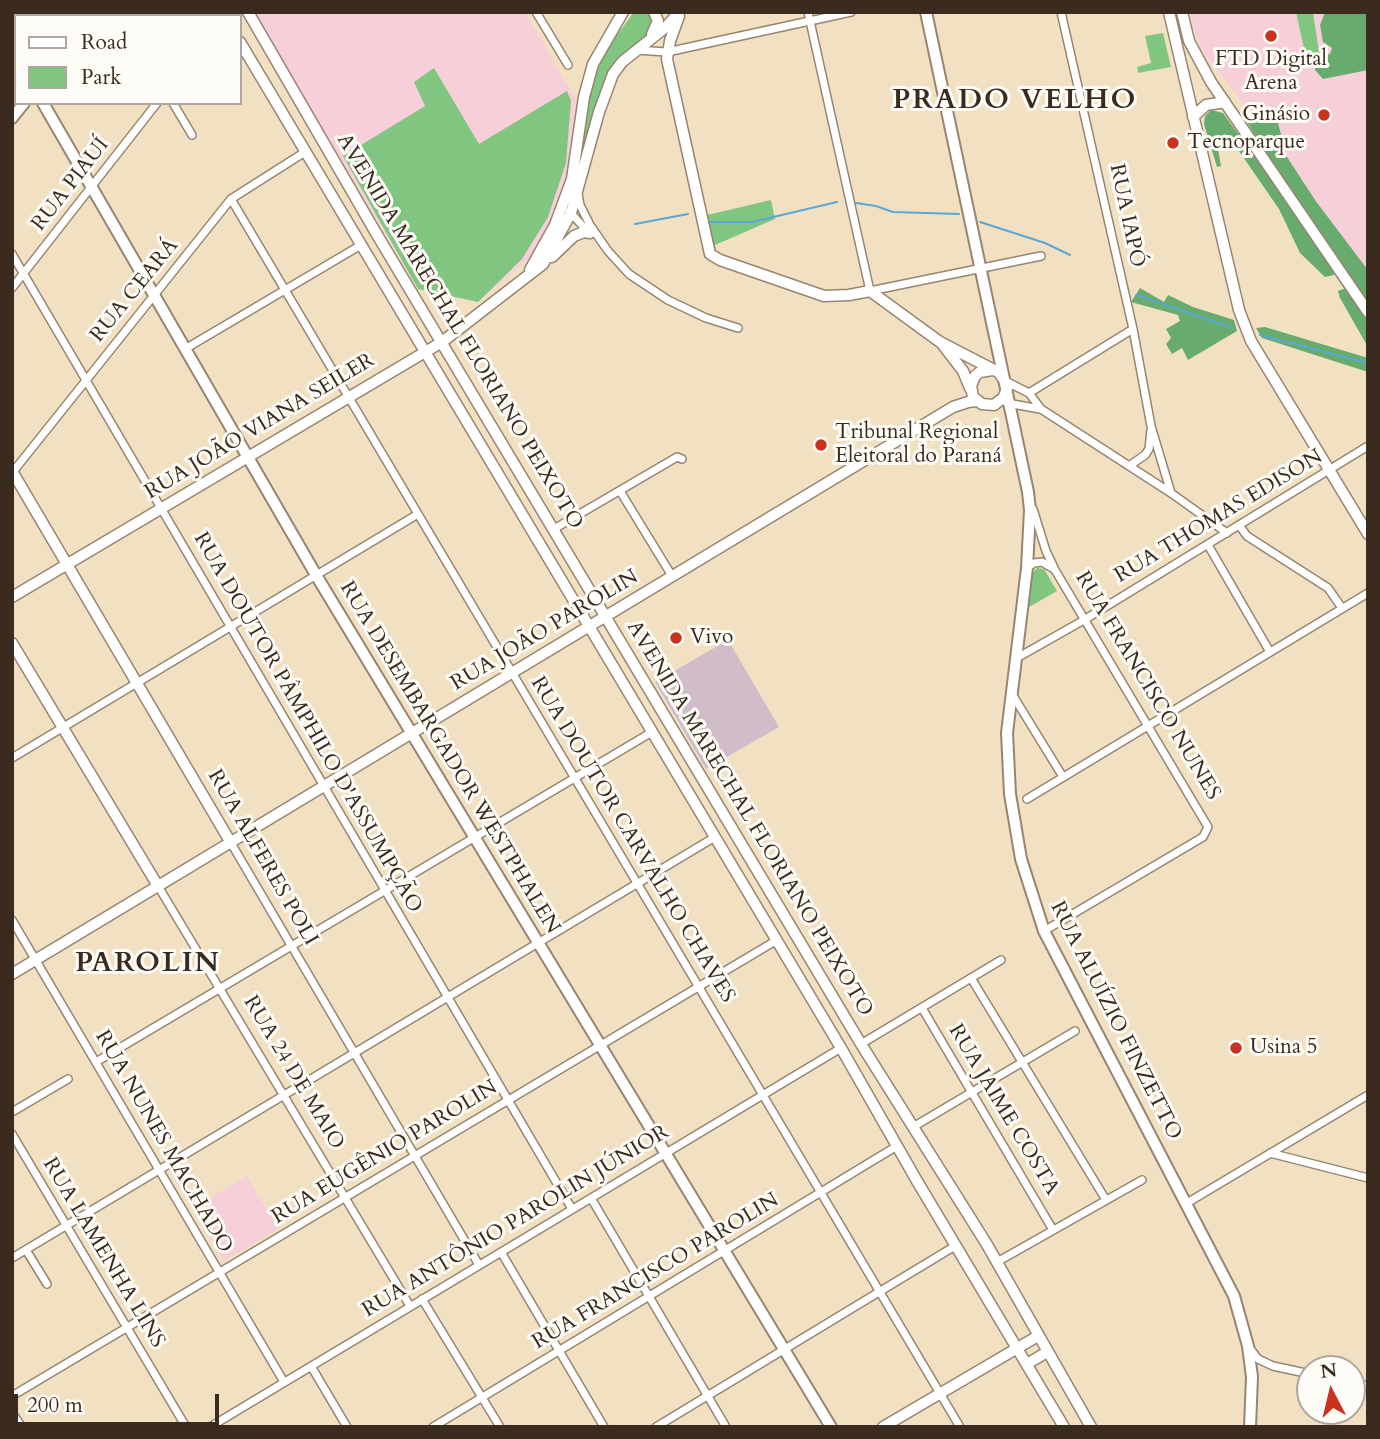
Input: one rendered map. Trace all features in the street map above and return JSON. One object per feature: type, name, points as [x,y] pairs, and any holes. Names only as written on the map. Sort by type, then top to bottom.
[{"type":"main road","name":"RUA FRANCISCO NUNES","points":[[926,12],[1006,384],[1005,403],[1028,492]]},
{"type":"main road","name":"RUA DESEMBARGADOR WESTPHALEN","points":[[44,105],[316,575],[831,1427]]},
{"type":"main road","name":"RUA ALUÍZIO FINZETTO","points":[[1028,492],[1030,510],[1027,568],[1007,733],[1010,794],[1021,859],[1044,931],[1234,1296],[1248,1346],[1252,1377],[1250,1427]]},
{"type":"street","name":"AVENIDA MARECHAL FLORIANO PEIXOTO","points":[[248,12],[861,1044],[942,1169],[1091,1427]]},
{"type":"street","points":[[536,12],[568,65]]},
{"type":"street","points":[[639,48],[657,27],[654,12]]},
{"type":"street","points":[[567,209],[578,190],[607,86],[622,62],[666,27],[680,12]]},
{"type":"street","points":[[680,12],[667,52],[710,254],[720,260],[824,296],[836,297],[1041,256]]},
{"type":"street","points":[[808,12],[870,291],[940,342],[1002,376],[1006,384],[1029,393],[1041,409],[1171,493],[1227,533]]},
{"type":"street","points":[[639,48],[667,52],[850,12]]},
{"type":"street","name":"RUA IAPÓ","points":[[1061,12],[1133,329],[1151,426],[1171,493]]},
{"type":"street","points":[[1169,12],[1239,310],[1251,341],[1368,534]]},
{"type":"street","points":[[1182,12],[1189,41],[1211,82],[1368,312]]},
{"type":"street","points":[[567,209],[587,81],[599,51],[623,14]]},
{"type":"street","name":"AVENIDA MARECHAL FLORIANO PEIXOTO","points":[[242,46],[777,940],[1064,1427]]},
{"type":"street","points":[[1193,117],[1206,105],[1225,102]]},
{"type":"street","name":"RUA PIAUÍ","points":[[12,288],[155,105]]},
{"type":"street","points":[[174,105],[192,135]]},
{"type":"street","name":"RUA CEARÁ","points":[[12,472],[231,199],[305,152]]},
{"type":"street","points":[[578,190],[583,214],[601,243]]},
{"type":"street","name":"RUA DOUTOR CARVALHO CHAVES","points":[[231,199],[960,1427]]},
{"type":"street","name":"RUA JOÃO VIANA SEILER","points":[[521,281],[540,256],[567,209]]},
{"type":"street","name":"RUA JOÃO VIANA SEILER","points":[[12,597],[442,342],[543,264],[567,209]]},
{"type":"street","points":[[567,209],[629,274],[647,288],[706,318],[738,328]]},
{"type":"street","points":[[543,264],[574,236],[590,233]]},
{"type":"street","points":[[185,349],[360,245]]},
{"type":"street","name":"RUA DOUTOR PÂMPHILO D'ASSUMPÇÃO","points":[[12,254],[572,1209]]},
{"type":"street","points":[[1029,393],[1133,329]]},
{"type":"street","points":[[940,342],[963,371],[977,401],[988,406],[1005,403],[1041,409]]},
{"type":"street","points":[[971,386],[980,372],[992,370]]},
{"type":"street","name":"RUA JOÃO PAROLIN","points":[[954,407],[971,386]]},
{"type":"street","name":"RUA JOÃO PAROLIN","points":[[12,974],[954,407],[977,401]]},
{"type":"street","name":"RUA IAPÓ","points":[[1129,466],[1149,449],[1151,426]]},
{"type":"street","name":"RUA THOMAS EDISON","points":[[1014,659],[1084,620],[1368,446]]},
{"type":"street","points":[[554,529],[677,457],[682,459]]},
{"type":"street","name":"RUA ALFERES POLI","points":[[12,472],[479,1265]]},
{"type":"street","points":[[620,491],[672,576]]},
{"type":"street","name":"RUA FRANCISCO NUNES","points":[[1028,492],[1046,551],[1055,570],[1206,821],[1207,830],[1203,837],[1044,931]]},
{"type":"street","points":[[12,758],[418,514]]},
{"type":"street","points":[[1239,525],[1247,536],[1328,588],[1342,608]]},
{"type":"street","points":[[1208,545],[1270,652]]},
{"type":"street","name":"RUA FRANCISCO NUNES","points":[[1027,568],[1042,562],[1055,570]]},
{"type":"street","points":[[1027,799],[1368,593]]},
{"type":"street","points":[[576,605],[589,604],[593,594]]},
{"type":"street","name":"RUA 24 DE MAIO","points":[[12,643],[411,1306]]},
{"type":"street","points":[[1010,691],[1063,777]]},
{"type":"street","points":[[96,1062],[652,732]]},
{"type":"street","points":[[12,1258],[715,837]]},
{"type":"street","name":"RUA NUNES MACHADO","points":[[12,920],[284,1382]]},
{"type":"street","name":"RUA EUGÊNIO PAROLIN","points":[[12,1396],[777,940]]},
{"type":"street","points":[[861,1044],[1001,960]]},
{"type":"street","points":[[971,978],[1106,1200]]},
{"type":"street","name":"RUA JAIME COSTA","points":[[922,1008],[1053,1230]]},
{"type":"street","points":[[913,1128],[1074,1031]]},
{"type":"street","name":"RUA ANTÔNIO PAROLIN JÚNIOR","points":[[210,1427],[841,1048]]},
{"type":"street","points":[[12,1112],[68,1079]]},
{"type":"street","points":[[1187,1203],[1368,1095]]},
{"type":"street","name":"RUA LAMENHA LINS","points":[[12,1134],[186,1427]]},
{"type":"street","name":"RUA FRANCISCO PAROLIN","points":[[433,1427],[897,1146]]},
{"type":"street","points":[[1270,1153],[1368,1178]]},
{"type":"street","points":[[997,1262],[1142,1180]]},
{"type":"street","points":[[591,1198],[726,1427]]},
{"type":"street","points":[[656,1427],[955,1246]]},
{"type":"street","points":[[26,1250],[47,1284]]},
{"type":"street","points":[[501,1252],[604,1427]]},
{"type":"street","points":[[422,1299],[500,1427]]},
{"type":"street","points":[[883,1427],[1038,1336]]},
{"type":"street","points":[[1248,1346],[1258,1359],[1273,1366],[1296,1371]]},
{"type":"street","points":[[1027,1364],[1047,1352]]},
{"type":"street","points":[[311,1366],[347,1427]]},
{"type":"street","points":[[1252,1377],[1260,1370],[1273,1366]]},
{"type":"street","points":[[12,1415],[20,1427]]},
{"type":"shaded area","points":[[254,12],[525,12],[578,103],[569,168],[559,205],[535,253],[478,302],[418,289]]},
{"type":"shaded area","points":[[1190,12],[1368,12],[1368,299],[1244,105],[1205,54],[1195,33]]},
{"type":"shaded area","points":[[728,640],[779,727],[706,769],[655,682]]},
{"type":"shaded area","points":[[247,1176],[278,1229],[224,1261],[193,1208]]},
{"type":"green space","points":[[634,12],[649,13],[654,22],[651,31],[609,71],[580,162],[591,89],[599,63]]},
{"type":"green space","points":[[1296,12],[1313,12],[1319,52],[1330,54],[1307,62]]},
{"type":"green space","points":[[1325,12],[1368,12],[1368,70],[1323,79],[1315,70],[1316,60],[1330,54],[1332,48],[1323,42],[1320,25]]},
{"type":"green space","points":[[1163,33],[1171,67],[1138,73],[1137,67],[1151,63],[1145,36]]},
{"type":"green space","points":[[434,68],[479,144],[567,91],[571,101],[566,163],[548,217],[522,259],[478,302],[418,289],[343,156],[425,106],[414,82]]},
{"type":"green space","points":[[1211,110],[1223,113],[1294,211],[1334,275],[1325,277],[1300,253],[1279,209],[1228,135],[1216,137],[1221,166],[1217,167],[1204,124],[1205,116]]},
{"type":"green space","points":[[1271,113],[1278,123],[1287,157],[1315,200],[1367,269],[1368,304],[1274,167],[1247,122],[1257,115]]},
{"type":"green space","points":[[771,200],[775,219],[715,245],[716,255],[712,252],[704,220],[707,215]]},
{"type":"green space","points":[[1140,288],[1164,302],[1168,295],[1193,307],[1234,320],[1237,331],[1188,360],[1182,348],[1172,354],[1166,344],[1171,338],[1166,329],[1180,321],[1178,315],[1131,302]]},
{"type":"green space","points":[[1346,288],[1368,321],[1368,347],[1340,298],[1338,291]]},
{"type":"green space","points":[[1265,327],[1368,358],[1368,372],[1262,338],[1256,328]]},
{"type":"green space","points":[[1037,568],[1044,569],[1057,591],[1029,607],[1032,573]]},
{"type":"waterway","points":[[709,222],[752,222],[837,202]]},
{"type":"waterway","points":[[856,203],[893,212],[959,214]]},
{"type":"waterway","points":[[635,224],[688,214]]},
{"type":"waterway","points":[[980,222],[1045,243],[1070,255]]},
{"type":"waterway","points":[[1136,295],[1233,328]]},
{"type":"waterway","points":[[1260,335],[1368,363]]},
{"type":"place","name":"FTD Digital Arena","points":[[1271,36]]},
{"type":"place","name":"Ginásio","points":[[1324,115]]},
{"type":"place","name":"Tecnoparque","points":[[1173,143]]},
{"type":"place","name":"Tribunal Regional Eleitoral do Paraná","points":[[821,445]]},
{"type":"place","name":"Vivo","points":[[676,638]]},
{"type":"place","name":"Usina 5","points":[[1236,1048]]},
{"type":"district","name":"PRADO VELHO","points":[[1015,102]]},
{"type":"district","name":"PAROLIN","points":[[148,965]]}]
